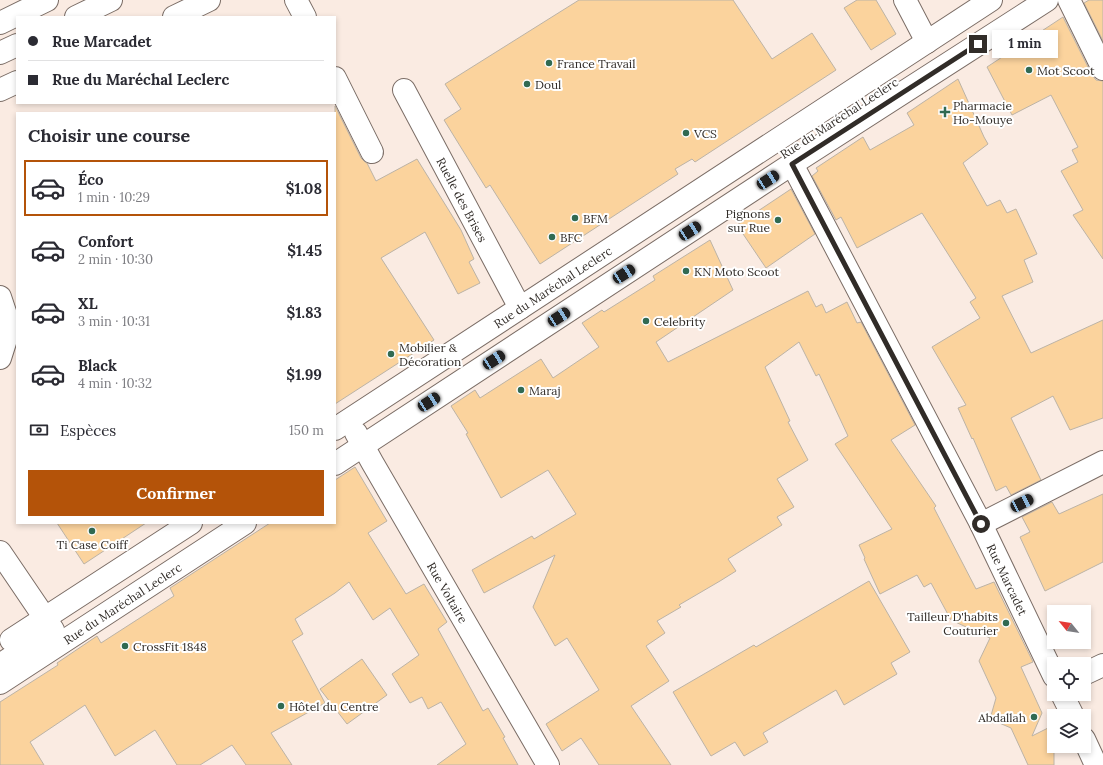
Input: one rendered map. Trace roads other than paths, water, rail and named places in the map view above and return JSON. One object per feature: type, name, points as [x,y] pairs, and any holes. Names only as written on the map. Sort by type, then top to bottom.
[{"type":"street","points":[[0,23],[47,0]]},
{"type":"street","points":[[78,16],[111,0]]},
{"type":"street","points":[[176,16],[210,0]]},
{"type":"street","points":[[296,0],[304,16]]},
{"type":"street","points":[[905,0],[927,42]]},
{"type":"street","name":"Rue du Maréchal Leclerc","points":[[336,445],[351,432],[520,308],[991,0]]},
{"type":"street","name":"Rue du Maréchal Leclerc","points":[[336,462],[351,432],[1020,0]]},
{"type":"street","name":"Rue du Maréchal Leclerc","points":[[351,432],[792,164],[1047,0]]},
{"type":"street","points":[[1069,0],[1103,69]]},
{"type":"street","points":[[0,54],[16,46]]},
{"type":"street","points":[[336,80],[372,152]]},
{"type":"street","name":"Ruelle des Brises","points":[[404,90],[520,308]]},
{"type":"street","name":"Rue Marcadet","points":[[792,164],[981,524],[1047,661]]},
{"type":"street","points":[[0,297],[7,318],[7,336],[0,358]]},
{"type":"street","name":"Rue Voltaire","points":[[351,432],[372,462],[548,765]]},
{"type":"street","points":[[981,524],[1103,462]]},
{"type":"street","name":"Rue du Maréchal Leclerc","points":[[0,683],[53,630],[190,524]]},
{"type":"street","name":"Rue du Maréchal Leclerc","points":[[0,664],[215,524]]},
{"type":"street","name":"Rue du Maréchal Leclerc","points":[[0,646],[53,630],[243,524]]},
{"type":"street","points":[[0,552],[53,630]]},
{"type":"street","points":[[1091,671],[1103,665]]},
{"type":"street","points":[[1090,753],[1096,765]]},
{"type":"place","name":"France Travail","points":[[549,63]]},
{"type":"place","name":"Mot Scoot","points":[[1029,70]]},
{"type":"place","name":"Doul","points":[[527,84]]},
{"type":"place","name":"Pharmacie Ho-Mouye","points":[[945,112]]},
{"type":"place","name":"VCS","points":[[686,133]]},
{"type":"place","name":"BFM","points":[[575,218]]},
{"type":"place","name":"Pignons sur Rue","points":[[778,220]]},
{"type":"place","name":"BFC","points":[[552,237]]},
{"type":"place","name":"KN Moto Scoot","points":[[686,271]]},
{"type":"place","name":"Celebrity","points":[[646,321]]},
{"type":"place","name":"Mobilier & Décoration","points":[[391,354]]},
{"type":"place","name":"Maraj","points":[[521,390]]},
{"type":"place","name":"Ti Case Coiff","points":[[92,531]]},
{"type":"place","name":"Tailleur D'habits Couturier","points":[[1006,623]]},
{"type":"place","name":"CrossFit 1848","points":[[125,646]]},
{"type":"place","name":"Hôtel du Centre","points":[[281,706]]},
{"type":"place","name":"Abdallah","points":[[1034,717]]}]
